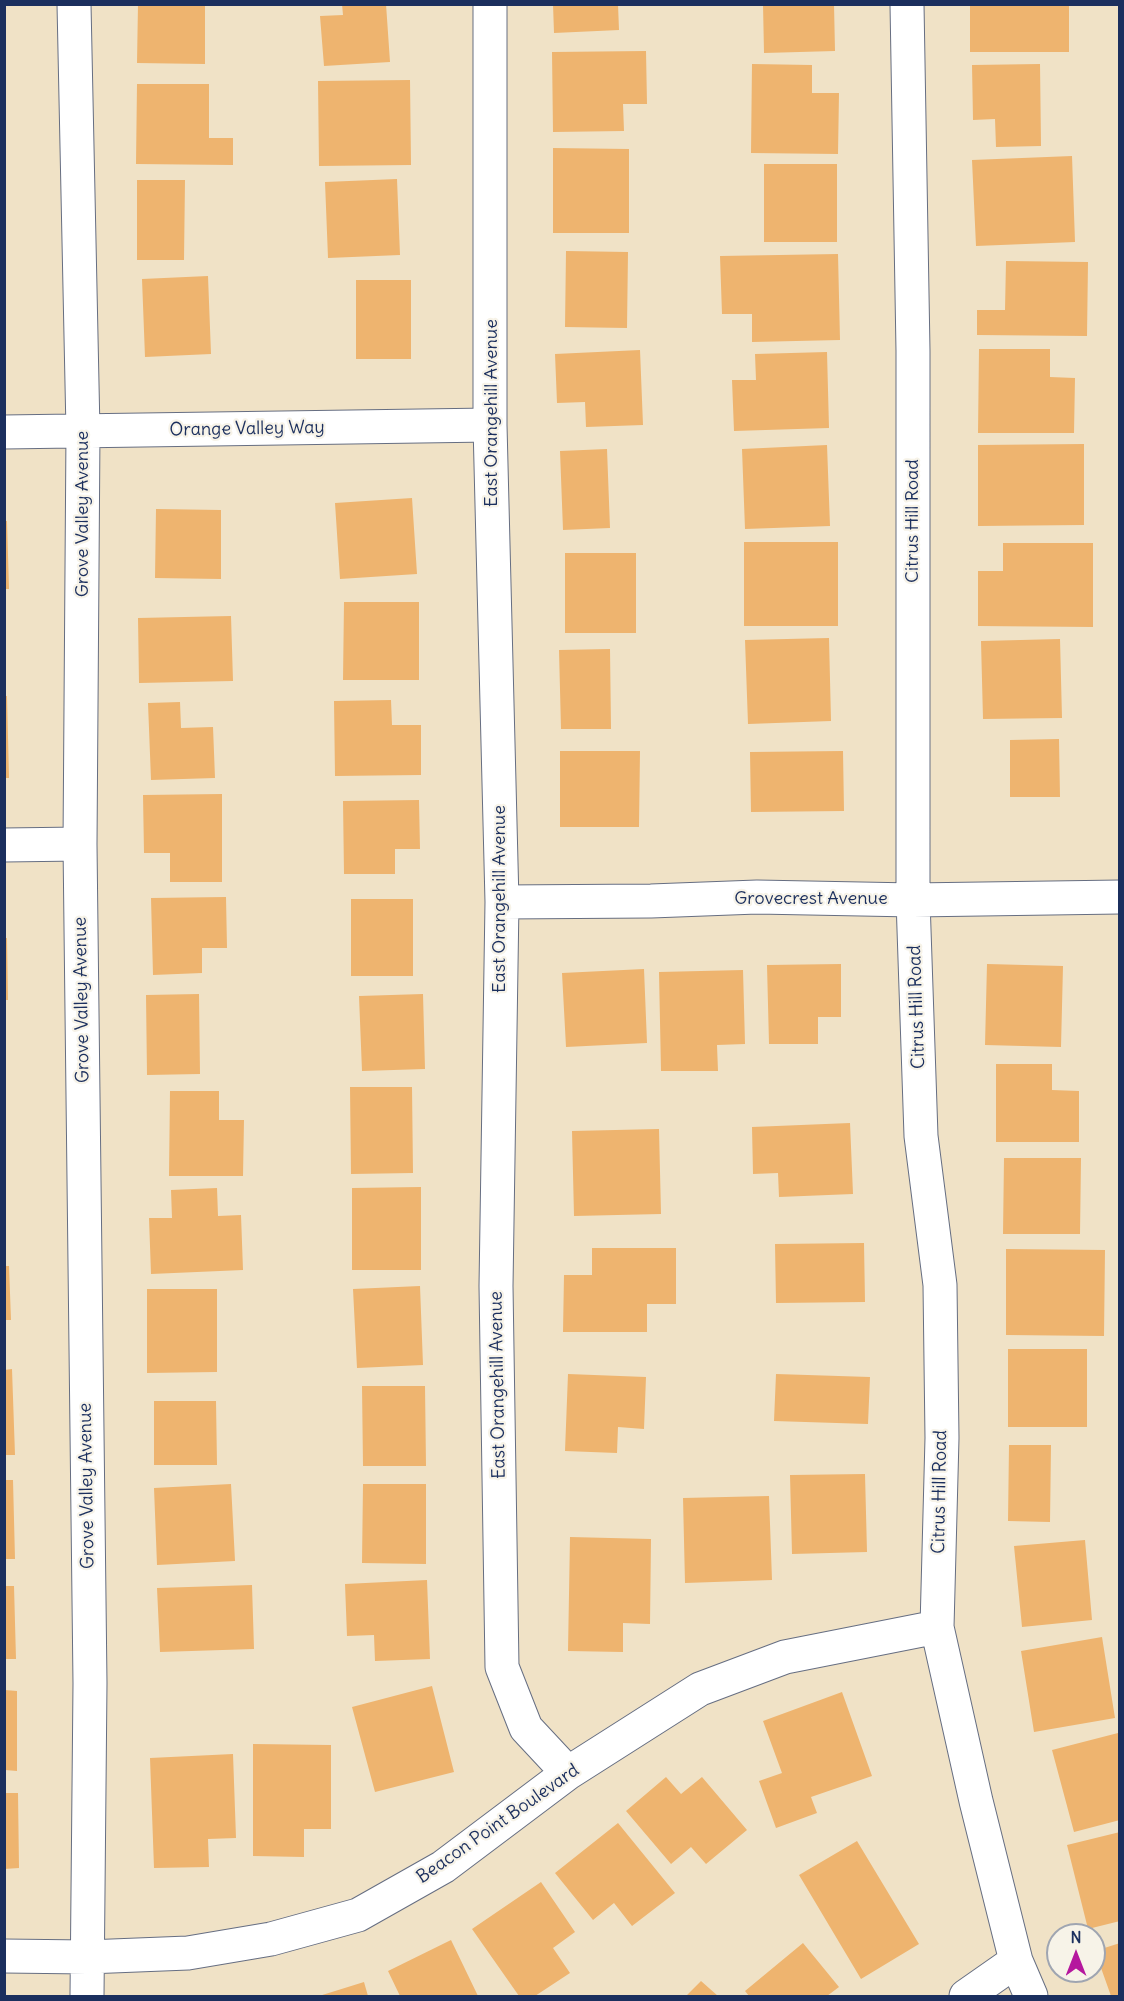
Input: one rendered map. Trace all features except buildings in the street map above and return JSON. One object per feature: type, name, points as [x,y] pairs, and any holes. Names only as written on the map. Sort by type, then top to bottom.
[{"type":"street","name":"Grove Valley Avenue","points":[[74,4],[83,431],[80,844],[90,1683],[87,1996]]},
{"type":"street","name":"East Orangehill Avenue","points":[[490,4],[490,425],[502,902],[496,1286],[502,1667],[526,1728],[568,1773]]},
{"type":"street","name":"Citrus Hill Road","points":[[907,4],[913,351],[913,900],[921,1136],[940,1285],[942,1438],[937,1627],[976,1801],[1016,1961],[1031,1996]]},
{"type":"street","name":"Orange Valley Way","points":[[4,432],[490,425]]},
{"type":"street","points":[[4,845],[80,844]]},
{"type":"street","name":"Grovecrest Avenue","points":[[502,902],[651,901],[757,897],[913,900],[1119,897]]},
{"type":"street","name":"Beacon Point Boulevard","points":[[4,1956],[87,1957],[188,1953],[271,1939],[358,1915],[443,1867],[568,1773],[700,1689],[785,1657],[937,1627]]},
{"type":"street","points":[[966,1996],[1016,1961]]}]
